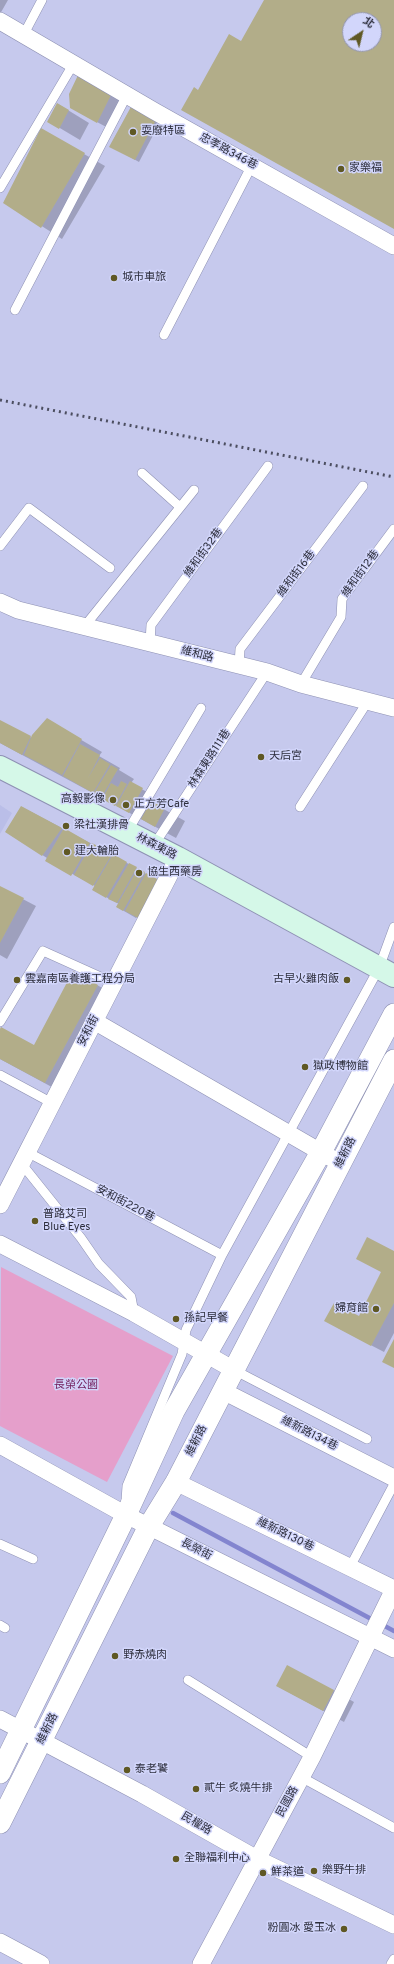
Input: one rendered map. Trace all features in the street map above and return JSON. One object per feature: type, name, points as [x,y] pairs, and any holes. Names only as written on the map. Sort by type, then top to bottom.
[{"type":"main road","name":"林森東路","points":[[0,767],[178,858],[387,972]]},
{"type":"street","name":"忠孝路346巷","points":[[0,21],[394,246]]},
{"type":"street","name":"維和路","points":[[0,602],[18,610],[267,672],[301,684],[394,708]]},
{"type":"street","name":"安和街","points":[[0,1205],[178,858]]},
{"type":"street","name":"維新路","points":[[0,1773],[126,1515],[174,1411],[321,1152],[394,1014]]},
{"type":"street","points":[[94,1021],[340,1164]]},
{"type":"street","name":"維新路","points":[[0,1823],[42,1742],[149,1526],[176,1482],[394,1060]]},
{"type":"street","points":[[0,1244],[134,1313],[234,1370]]},
{"type":"street","name":"維新路134巷","points":[[223,1391],[394,1478]]},
{"type":"street","name":"長榮街","points":[[0,1445],[126,1515],[394,1649]]},
{"type":"street","name":"維新路130巷","points":[[176,1482],[394,1589]]},
{"type":"street","name":"民國路","points":[[201,1964],[312,1757],[394,1589]]},
{"type":"street","name":"民權路","points":[[0,1719],[142,1794],[257,1860],[394,1926]]},
{"type":"street","points":[[0,1942],[41,1964]]},
{"type":"lane","points":[[24,34],[42,0]]},
{"type":"lane","points":[[0,188],[74,62]]},
{"type":"lane","points":[[15,310],[128,95]]},
{"type":"lane","points":[[164,335],[252,164]]},
{"type":"lane","name":"維和街32巷","points":[[150,643],[151,625],[268,466]]},
{"type":"lane","points":[[142,473],[180,507]]},
{"type":"lane","name":"維和街16巷","points":[[239,665],[240,649],[363,486]]},
{"type":"lane","points":[[84,627],[194,490]]},
{"type":"lane","points":[[0,546],[29,508],[110,568]]},
{"type":"lane","name":"維和街12巷","points":[[301,684],[341,617],[342,598],[394,529]]},
{"type":"lane","name":"林森東路111巷","points":[[153,846],[267,672]]},
{"type":"lane","points":[[300,807],[368,701]]},
{"type":"lane","points":[[127,832],[201,708]]},
{"type":"lane","points":[[126,1515],[127,1486],[182,1354],[186,1330],[222,1255],[289,1133],[387,972],[394,927]]},
{"type":"lane","points":[[0,1022],[43,951],[114,983]]},
{"type":"lane","points":[[0,1075],[52,1103]]},
{"type":"lane","points":[[24,1158],[99,1264],[131,1297],[134,1313]]},
{"type":"lane","name":"安和街220巷","points":[[24,1158],[222,1255]]},
{"type":"lane","points":[[234,1370],[367,1439]]},
{"type":"lane","points":[[350,1567],[394,1484]]},
{"type":"lane","points":[[0,1544],[33,1558]]},
{"type":"lane","points":[[188,1680],[312,1757]]},
{"type":"lane","points":[[301,1777],[394,1828]]},
{"type":"lane","points":[[391,1964],[394,1959]]},
{"type":"shaded area","points":[[0,805],[12,813],[0,834]]},
{"type":"green space","name":"長榮公園","points":[[1,1267],[173,1356],[107,1482],[0,1426]]},
{"type":"building","name":"家樂福","points":[[264,0],[394,0],[394,229],[181,110],[194,87],[198,90],[229,34],[241,41]]},
{"type":"building","points":[[80,71],[113,91],[97,123],[70,108],[69,94]]},
{"type":"building","points":[[57,103],[69,110],[59,129],[47,122]]},
{"type":"building","name":"耍廢特區","points":[[132,105],[157,118],[135,160],[109,147]]},
{"type":"building","points":[[41,128],[85,153],[41,228],[3,203]]},
{"type":"building","points":[[47,718],[82,739],[62,775],[24,755],[32,735]]},
{"type":"building","points":[[0,720],[31,736],[22,755],[0,743]]},
{"type":"building","points":[[80,744],[100,755],[88,778],[100,758],[110,764],[93,793],[63,776]]},
{"type":"building","points":[[111,765],[118,769],[101,798],[94,793]]},
{"type":"building","points":[[121,781],[127,784],[115,806],[102,799],[111,783],[118,787]]},
{"type":"building","points":[[130,781],[143,788],[129,813],[116,806]]},
{"type":"building","points":[[151,801],[165,808],[155,827],[141,819]]},
{"type":"building","points":[[21,806],[62,828],[42,856],[5,832]]},
{"type":"building","name":"建大輪胎","points":[[64,828],[90,843],[71,876],[45,861]]},
{"type":"building","points":[[92,843],[112,854],[93,886],[74,875]]},
{"type":"building","points":[[113,854],[127,862],[106,898],[92,890]]},
{"type":"building","points":[[129,863],[137,867],[117,903],[108,899]]},
{"type":"building","points":[[138,868],[145,872],[123,911],[116,907]]},
{"type":"building","points":[[146,873],[159,880],[138,918],[125,911]]},
{"type":"building","points":[[0,886],[24,898],[0,943]]},
{"type":"building","points":[[73,971],[98,985],[45,1083],[0,1059],[0,1029],[1,1027],[34,1045]]},
{"type":"building","name":"婦育館","points":[[367,1237],[394,1251],[394,1303],[371,1346],[324,1321],[334,1303],[359,1316],[381,1272],[356,1259]]},
{"type":"building","points":[[394,1339],[394,1368],[382,1362]]},
{"type":"building","points":[[287,1665],[334,1690],[323,1711],[276,1686]]},
{"type":"waterway","points":[[173,1513],[375,1621]]},
{"type":"waterway","points":[[381,1624],[394,1631]]},
{"type":"railway","points":[[0,400],[394,477]]},
{"type":"place","name":"耍廢特區","points":[[133,132]]},
{"type":"place","name":"家樂福","points":[[341,169]]},
{"type":"place","name":"城市車旅","points":[[114,278]]},
{"type":"place","name":"天后宮","points":[[261,757]]},
{"type":"place","name":"高毅影像","points":[[113,800]]},
{"type":"place","name":"正方芳Cafe","points":[[126,805]]},
{"type":"place","name":"梁社漢排骨","points":[[66,826]]},
{"type":"place","name":"建大輪胎","points":[[67,852]]},
{"type":"place","name":"協生西藥房","points":[[139,873]]},
{"type":"place","name":"雲嘉南區養護工程分局","points":[[17,980]]},
{"type":"place","name":"古早火雞肉飯","points":[[347,980]]},
{"type":"place","name":"獄政博物館","points":[[305,1067]]},
{"type":"place","name":"普路艾司 Blue Eyes","points":[[35,1221]]},
{"type":"place","name":"婦育館","points":[[376,1309]]},
{"type":"place","name":"孫記早餐","points":[[176,1319]]},
{"type":"place","name":"野赤燒肉","points":[[115,1656]]},
{"type":"place","name":"泰老饕","points":[[127,1770]]},
{"type":"place","name":"貳牛 炙燒牛排","points":[[196,1789]]},
{"type":"place","name":"全聯福利中心","points":[[176,1859]]},
{"type":"place","name":"樂野牛排","points":[[314,1871]]},
{"type":"place","name":"鮮茶道","points":[[263,1873]]},
{"type":"place","name":"粉圓冰 愛玉冰","points":[[344,1929]]}]
